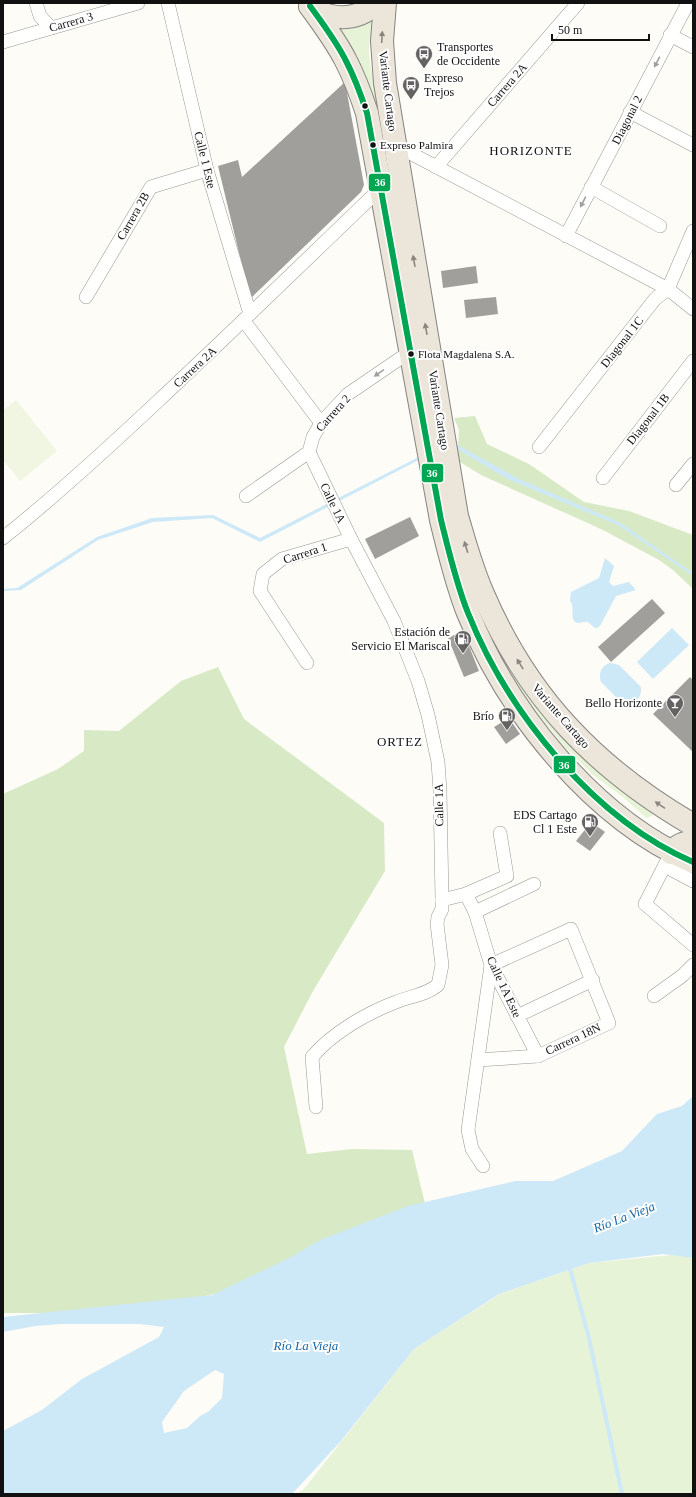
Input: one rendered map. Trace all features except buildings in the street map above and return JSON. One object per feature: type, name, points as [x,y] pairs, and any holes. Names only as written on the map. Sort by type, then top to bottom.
[{"type":"highway","points":[[308,5],[327,16],[346,18],[365,12],[376,3]]},
{"type":"highway","name":"Variante Cartago","points":[[385,3],[382,41],[382,67],[395,145],[439,462],[441,520],[455,576],[468,614],[494,667],[523,715],[548,747],[576,777],[668,859],[693,862]]},
{"type":"highway","name":"Variante Cartago","points":[[308,5],[331,34],[346,61],[367,113],[411,351],[435,439]]},
{"type":"highway","name":"Variante Cartago","points":[[439,462],[473,570],[495,621],[522,669],[556,713],[594,754],[640,792],[688,822]]},
{"type":"highway","points":[[616,814],[635,815],[656,829],[669,828],[688,822]]},
{"type":"highway","points":[[668,859],[675,848],[682,843],[693,842]]},
{"type":"street","points":[[36,3],[40,16],[51,28]]},
{"type":"street","name":"Carrera 3","points":[[4,40],[51,28],[102,8],[138,3]]},
{"type":"street","name":"Calle 1 Este","points":[[168,3],[207,170],[247,317]]},
{"type":"street","name":"Carrera 2A","points":[[436,167],[578,3]]},
{"type":"street","name":"Diagonal 2","points":[[566,236],[688,3]]},
{"type":"street","points":[[670,35],[693,47]]},
{"type":"street","points":[[630,112],[693,145]]},
{"type":"street","points":[[395,145],[668,289],[693,309]]},
{"type":"street","name":"Carrera 2B","points":[[86,297],[151,186],[207,170]]},
{"type":"street","points":[[591,187],[660,226]]},
{"type":"street","name":"Carrera 2A","points":[[3,538],[44,506],[247,317],[381,188]]},
{"type":"street","name":"Diagonal 1C","points":[[539,447],[655,299],[668,289],[693,231]]},
{"type":"street","points":[[247,317],[322,423]]},
{"type":"street","name":"Carrera 2","points":[[309,452],[313,437],[322,423],[348,394],[411,351]]},
{"type":"street","name":"Diagonal 1B","points":[[603,478],[693,361]]},
{"type":"street","points":[[246,496],[309,452]]},
{"type":"street","name":"Calle 1A","points":[[309,452],[351,539],[394,621],[418,681],[428,715],[438,762],[442,900],[442,909],[438,917],[437,924],[442,965],[438,986],[430,992],[396,1001],[357,1021],[320,1047],[312,1057],[316,1107]]},
{"type":"street","points":[[676,485],[693,464]]},
{"type":"street","name":"Carrera 1","points":[[307,663],[260,591],[263,574],[282,559],[351,539]]},
{"type":"street","points":[[442,900],[466,894],[507,876],[500,833]]},
{"type":"street","points":[[693,880],[668,859],[645,904],[693,945]]},
{"type":"street","points":[[475,912],[534,884]]},
{"type":"street","name":"Calle 1A Este","points":[[466,894],[475,912],[491,965],[538,1056]]},
{"type":"street","points":[[483,1166],[472,1149],[468,1130],[491,965],[572,929],[592,980],[517,1016]]},
{"type":"street","points":[[654,996],[682,976],[693,965]]},
{"type":"street","name":"Carrera 18N","points":[[538,1056],[609,1022],[592,980]]},
{"type":"street","points":[[478,1060],[538,1056]]},
{"type":"green space","points":[[375,19],[369,47],[371,71],[484,619],[654,810],[652,816],[646,818],[623,797],[593,775],[566,748],[524,697],[500,659],[480,619],[335,26]]},
{"type":"green space","points":[[16,400],[57,451],[20,481],[3,460],[3,411]]},
{"type":"green space","points":[[475,416],[487,444],[529,464],[584,502],[629,511],[693,535],[693,589],[673,570],[659,560],[603,530],[481,475],[457,460],[459,430],[454,418]]},
{"type":"green space","points":[[218,667],[244,719],[384,823],[385,871],[313,991],[284,1047],[307,1154],[352,1149],[412,1150],[427,1212],[266,1281],[136,1313],[3,1313],[3,794],[58,769],[84,751],[84,730],[119,731],[181,681]]},
{"type":"green space","points":[[672,1255],[693,1258],[693,1494],[296,1494],[304,1489],[414,1349],[500,1294],[589,1263]]},
{"type":"water","points":[[452,442],[519,479],[619,522],[693,573],[693,576],[618,525],[508,479],[452,446],[444,447],[260,542],[212,518],[153,522],[98,540],[21,590],[3,591],[3,589],[17,588],[97,537],[152,518],[213,515],[260,538],[444,444]]},
{"type":"water","points":[[605,558],[614,566],[609,582],[613,586],[629,582],[636,590],[616,596],[600,626],[595,628],[588,622],[578,623],[573,620],[572,604],[570,601],[571,592],[599,578]]},
{"type":"water","points":[[672,628],[689,645],[653,679],[637,662]]},
{"type":"water","points":[[610,663],[619,665],[641,687],[639,698],[634,703],[623,704],[601,682],[601,670],[604,666]]},
{"type":"water","name":"Río La Vieja","points":[[693,1096],[693,1258],[663,1254],[589,1263],[499,1294],[414,1349],[341,1441],[292,1494],[3,1494],[3,1431],[42,1410],[82,1379],[159,1337],[164,1327],[139,1324],[61,1324],[35,1326],[3,1332],[3,1317],[212,1295],[291,1257],[320,1240],[408,1206],[515,1181],[553,1181],[622,1151],[657,1114],[682,1106]],"holes":[[[215,1370],[224,1374],[222,1398],[209,1411],[200,1416],[187,1428],[164,1433],[162,1422],[184,1391]]]},
{"type":"waterway","points":[[569,1265],[589,1338],[622,1494]]},
{"type":"transit line","name":"36","points":[[310,6],[329,33],[349,67],[367,113],[441,520],[456,579],[468,613],[485,651],[506,688],[531,724],[558,759],[589,791],[622,819],[657,843],[693,862]]},
{"type":"place","name":"Transportes de Occidente","points":[[424,69]]},
{"type":"place","name":"Expreso Trejos","points":[[411,100]]},
{"type":"place","name":"Expreso Palmira","points":[[373,145]]},
{"type":"place","name":"Flota Magdalena S.A.","points":[[411,354]]},
{"type":"place","name":"Estación de Servicio El Mariscal","points":[[463,654]]},
{"type":"place","name":"Bello Horizonte","points":[[675,718]]},
{"type":"place","name":"Brío","points":[[507,731]]},
{"type":"place","name":"EDS Cartago Cl 1 Este","points":[[590,837]]},
{"type":"district","name":"HORIZONTE","points":[[531,150]]},
{"type":"district","name":"ORTEZ","points":[[400,741]]}]
